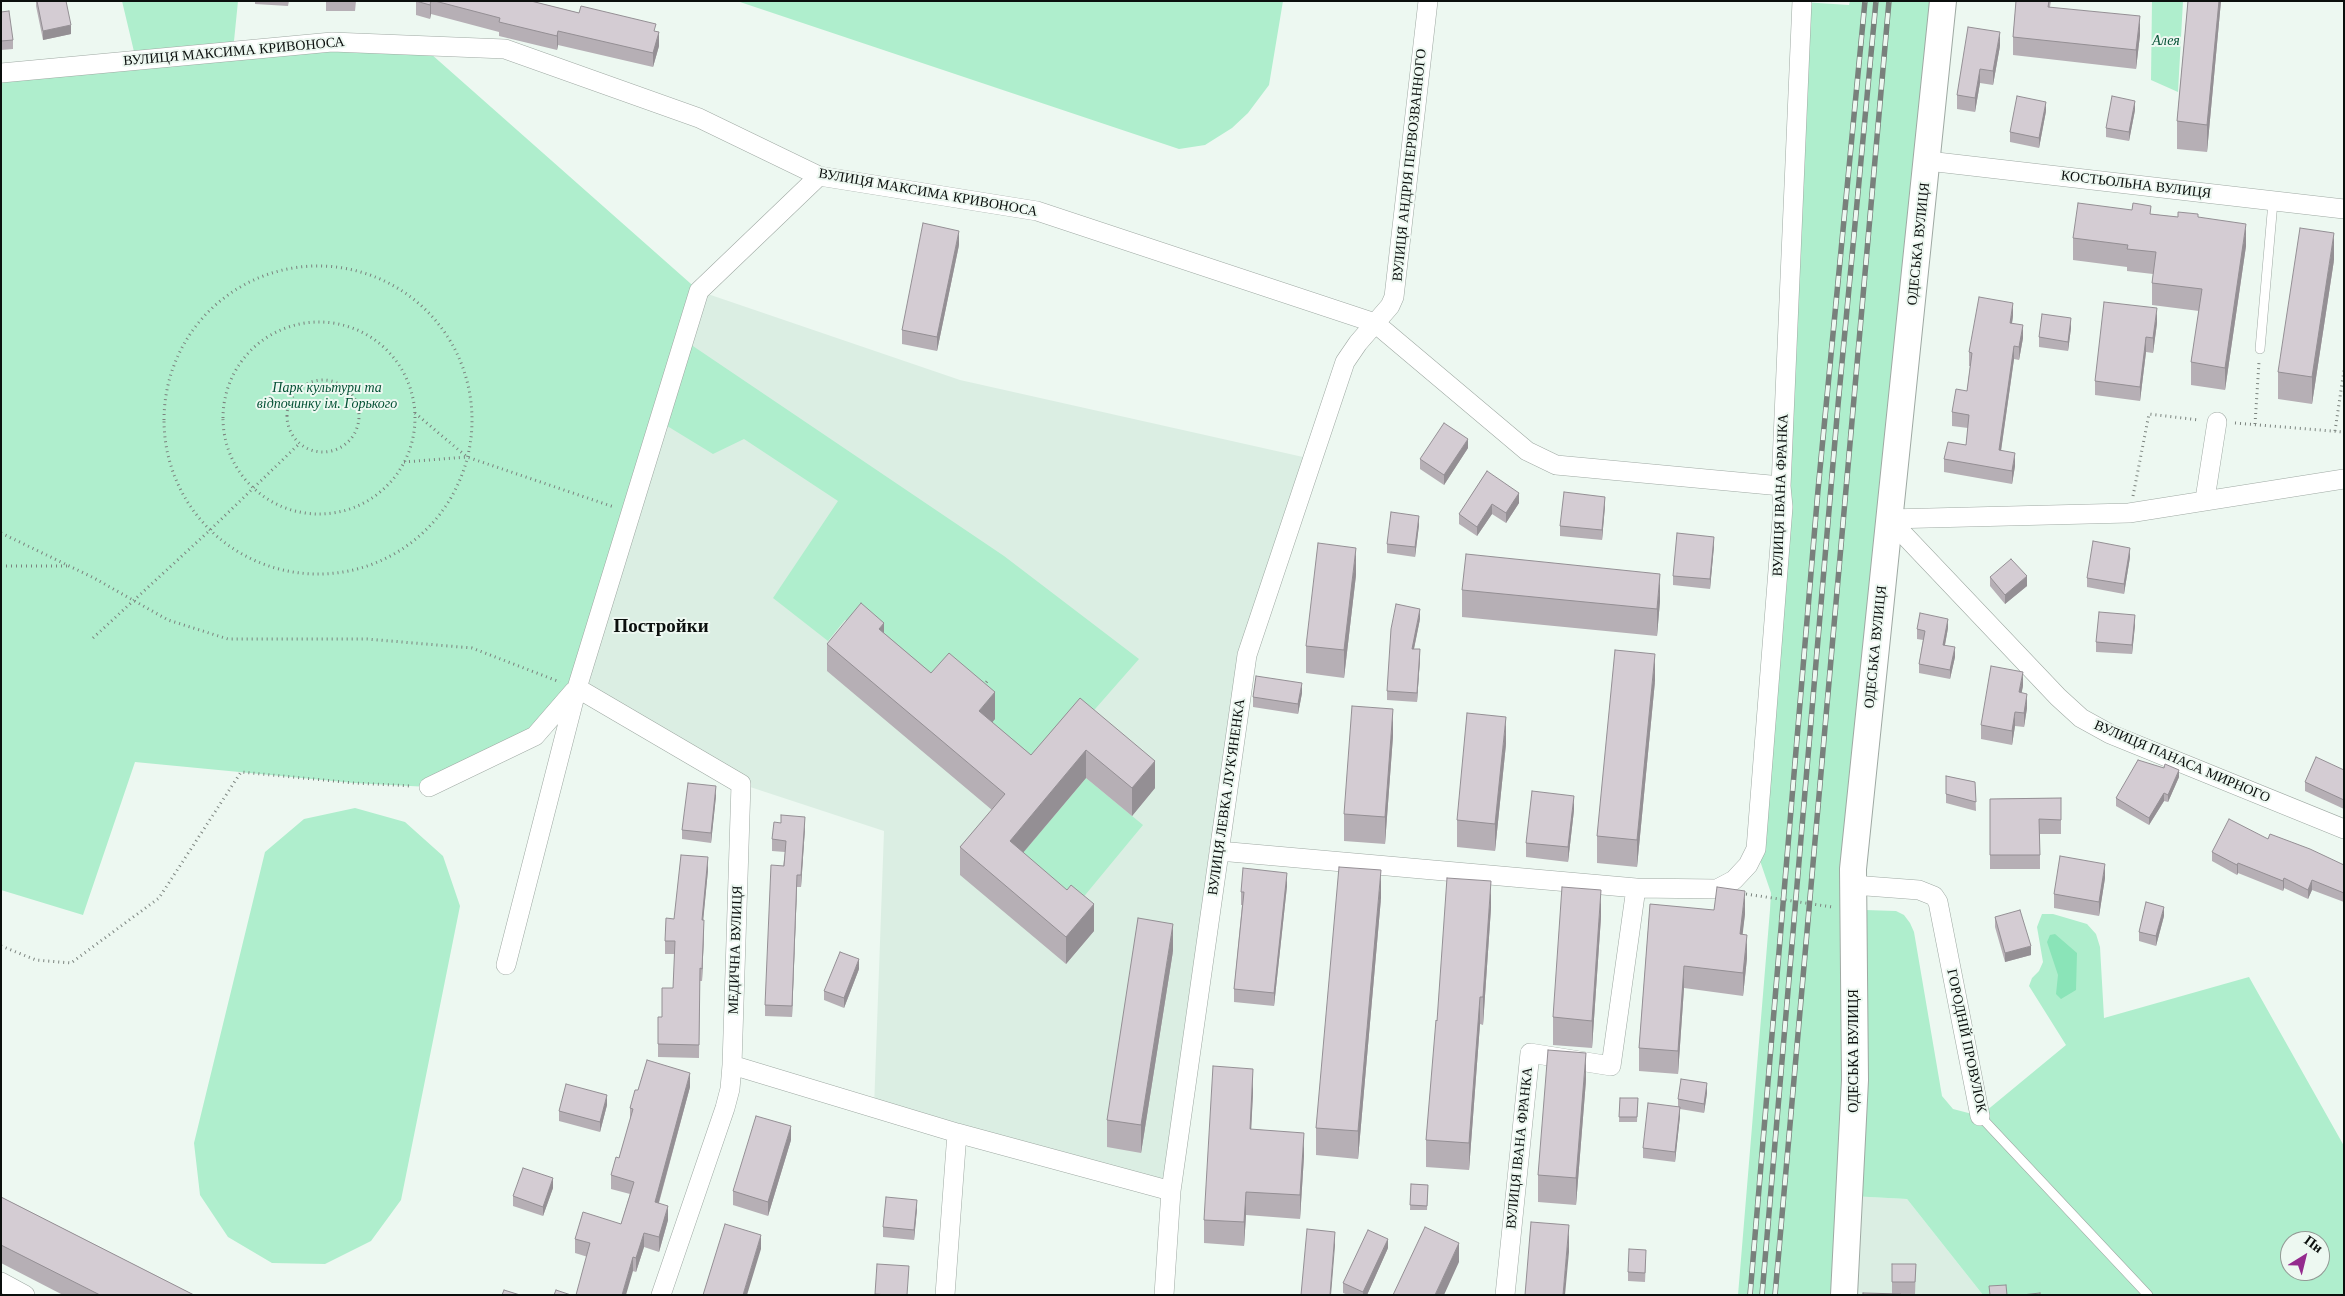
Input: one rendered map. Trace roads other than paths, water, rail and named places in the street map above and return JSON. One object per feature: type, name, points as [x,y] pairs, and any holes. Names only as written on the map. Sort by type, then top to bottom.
[{"type":"main road","name":"ОДЕСЬКА ВУЛИЦЯ","points":[[1844,1295],[1855,1080],[1856,1005],[1852,897],[1943,1]]},
{"type":"street","name":"ВУЛИЦЯ АНДРІЯ ПЕРВОЗВАННОГО","points":[[1375,323],[1390,306],[1397,286],[1428,1]]},
{"type":"street","name":"ВУЛИЦЯ ІВАНА ФРАНКА","points":[[1504,1295],[1530,1053],[1611,1066],[1636,888],[1717,889],[1734,880],[1748,865],[1756,849],[1783,507],[1781,486],[1802,1]]},
{"type":"street","name":"ВУЛИЦЯ МАКСИМА КРИВОНОСА","points":[[1,73],[332,42],[505,49],[699,118],[819,176],[1037,211],[1375,323],[1527,452],[1542,460],[1571,467],[1781,486]]},
{"type":"street","name":"КОСТЬОЛЬНА ВУЛИЦЯ","points":[[1928,161],[2344,209]]},
{"type":"street","points":[[506,965],[577,688],[699,291],[819,176]]},
{"type":"street","name":"ВУЛИЦЯ ЛЕВКА ЛУК'ЯНЕНКА","points":[[1164,1295],[1172,1190],[1247,655],[1340,374],[1351,351],[1375,323]]},
{"type":"street","points":[[2205,500],[2217,422]]},
{"type":"street","points":[[1889,519],[2129,513],[2344,479]]},
{"type":"street","name":"ВУЛИЦЯ ПАНАСА МИРНОГО","points":[[1889,519],[2058,698],[2081,718],[2110,734],[2344,829]]},
{"type":"street","points":[[429,787],[535,736],[577,688]]},
{"type":"street","name":"МЕДИЧНА ВУЛИЦЯ","points":[[577,688],[741,784],[732,1065],[725,1108],[661,1295]]},
{"type":"street","points":[[1219,851],[1636,888]]},
{"type":"street","name":"ГОРОДНІЙ ПРОВУЛОК","points":[[1852,897],[1919,890],[1934,896],[1938,902],[1980,1116]]},
{"type":"street","points":[[732,1065],[956,1133],[1172,1190]]},
{"type":"street","points":[[945,1295],[956,1133]]},
{"type":"street","points":[[1,1282],[25,1295]]},
{"type":"lane","points":[[2260,349],[2273,202]]},
{"type":"lane","name":"ГОРОДНІЙ ПРОВУЛОК","points":[[1980,1116],[2148,1295]]},
{"type":"railway","points":[[1750,1295],[1818,490],[1865,1]]},
{"type":"railway","points":[[1762,1295],[1838,405],[1876,1]]},
{"type":"railway","points":[[1775,1295],[1889,1]]},
{"type":"district","name":"Постройки","points":[[661,627]]},
{"type":"park label","name":"Алея","points":[[2166,41]]},
{"type":"park label","name":"Парк культури та відпочинку ім. Горького","points":[[327,396]]}]
